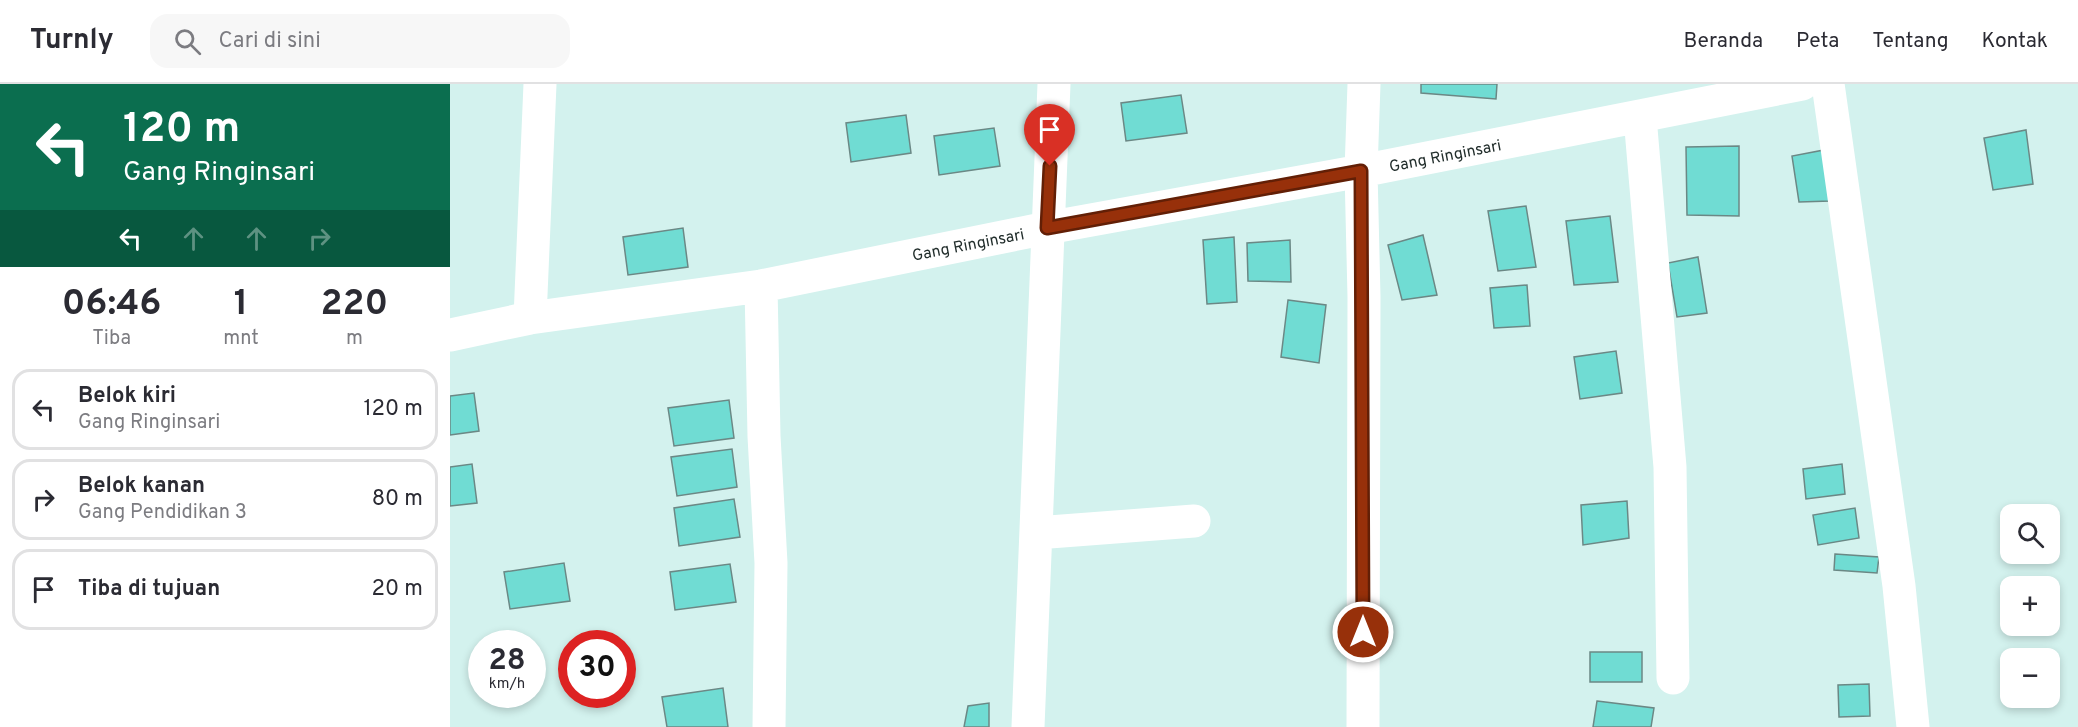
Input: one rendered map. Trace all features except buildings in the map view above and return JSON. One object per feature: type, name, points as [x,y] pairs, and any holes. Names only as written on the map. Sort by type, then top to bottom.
[{"type":"street","points":[[530,318],[540,84]]},
{"type":"street","points":[[1028,727],[1054,84]]},
{"type":"street","points":[[1363,727],[1364,297],[1361,171],[1364,84]]},
{"type":"street","name":"Gang Ringinsari","points":[[450,335],[530,318],[761,286],[1047,228],[1361,171],[1660,104],[1802,84]]},
{"type":"street","points":[[1828,84],[1899,586],[1913,727]]},
{"type":"street","points":[[1660,104],[1673,678]]},
{"type":"street","points":[[761,286],[764,436],[771,563],[769,727]]},
{"type":"street","points":[[1036,533],[1194,521]]},
{"type":"route","points":[[1050,166],[1047,228],[1361,171],[1364,297],[1363,632]]}]
